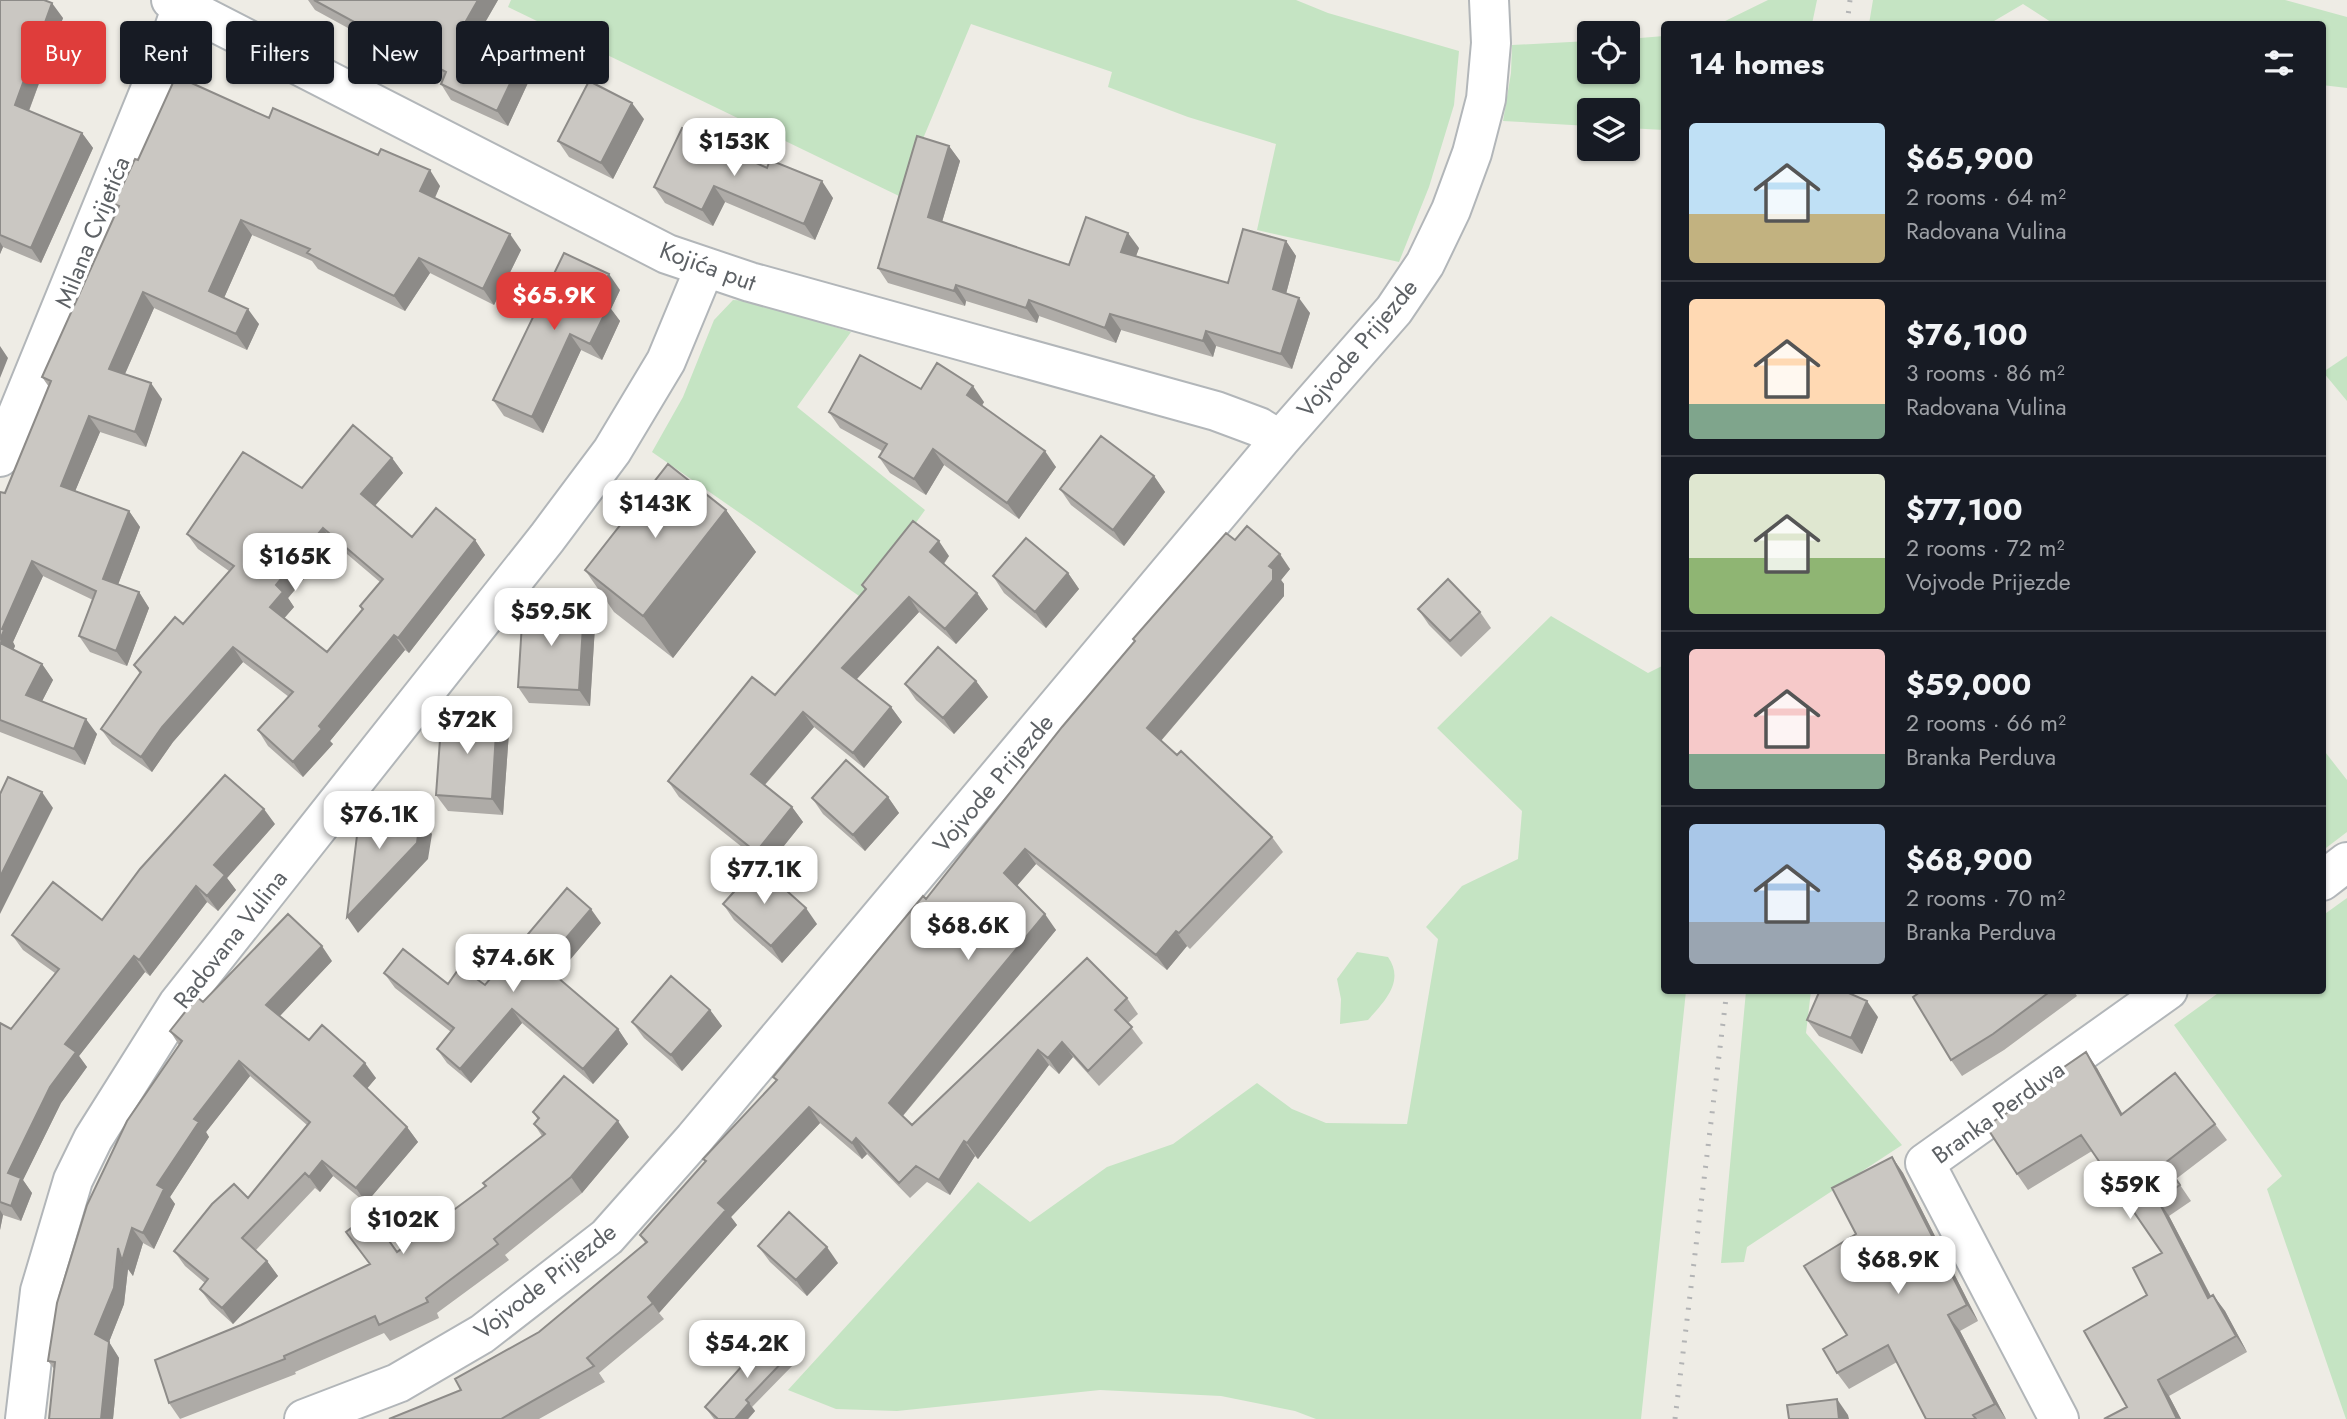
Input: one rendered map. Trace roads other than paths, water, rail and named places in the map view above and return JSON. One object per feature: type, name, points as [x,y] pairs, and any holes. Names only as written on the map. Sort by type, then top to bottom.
[{"type":"street","name":"Vojvode Prijezde","points":[[304,1419],[398,1382],[482,1334],[607,1237],[703,1129],[1280,440],[1394,310],[1425,264],[1451,210],[1472,153],[1486,99],[1491,43],[1489,0]]},
{"type":"street","name":"Kojića put","points":[[179,2],[628,234],[705,267],[1216,411],[1259,427],[1280,440]]},
{"type":"street","name":"Milana Cvijetića","points":[[0,457],[168,46],[179,2]]},
{"type":"street","name":"Radovana Vulina","points":[[25,1419],[38,1303],[54,1238],[73,1180],[131,1076],[178,1004],[547,538],[612,451],[666,361],[705,267]]},
{"type":"street","points":[[2326,878],[2347,862]]},
{"type":"street","name":"Branka Perduva","points":[[2059,1419],[1925,1163],[2162,994]]},
{"type":"railway","points":[[1847,21],[1850,0]]},
{"type":"railway","points":[[1675,1419],[1727,994]]}]
